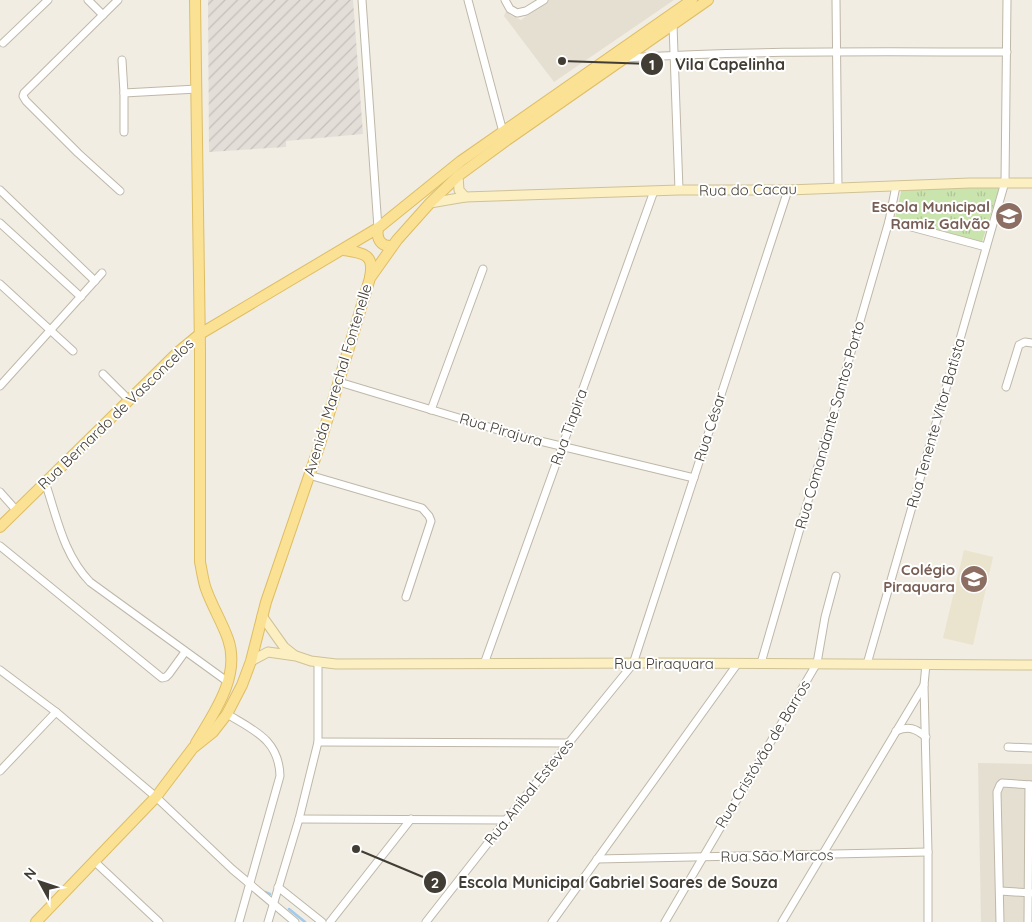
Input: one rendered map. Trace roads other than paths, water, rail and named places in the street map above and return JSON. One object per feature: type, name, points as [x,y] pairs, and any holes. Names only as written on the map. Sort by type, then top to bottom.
[{"type":"main road","points":[[36,922],[156,797],[193,748],[214,712],[231,671],[231,652],[228,638],[206,589],[200,562],[200,334],[196,0]]},
{"type":"main road","name":"Avenida Marechal Fontenelle","points":[[193,748],[213,732],[228,714],[250,664],[279,559],[309,476],[370,278],[392,246],[430,203],[458,176],[708,0]]},
{"type":"main road","points":[[344,250],[378,228],[461,161],[686,2]]},
{"type":"main road","points":[[458,176],[459,190],[465,197]]},
{"type":"main road","name":"Rua do Cacau","points":[[430,203],[465,197],[679,190],[788,190],[1005,182],[1032,183]]},
{"type":"main road","points":[[378,228],[377,238],[387,246],[392,246]]},
{"type":"main road","points":[[344,250],[361,252],[368,257],[372,269],[370,278]]},
{"type":"main road","name":"Rua Bernardo de Vasconcelos","points":[[0,528],[16,510],[177,353],[200,334],[344,250]]},
{"type":"main road","points":[[177,353],[190,353],[200,363]]},
{"type":"main road","name":"Rua Piraquara","points":[[262,616],[284,647],[296,656]]},
{"type":"main road","name":"Rua Piraquara","points":[[250,664],[268,652],[336,664],[817,663],[1032,665]]},
{"type":"street","points":[[3,43],[48,0]]},
{"type":"street","points":[[88,0],[103,15]]},
{"type":"street","points":[[118,0],[24,93],[24,96],[26,101],[58,134],[120,191]]},
{"type":"street","points":[[362,0],[378,228]]},
{"type":"street","points":[[468,0],[503,132]]},
{"type":"street","points":[[505,0],[510,9],[517,13],[526,11],[544,0]]},
{"type":"street","points":[[836,0],[838,188]]},
{"type":"street","name":"Rua Tenente Vítor Batista","points":[[867,664],[1005,182],[1006,0]]},
{"type":"street","points":[[673,25],[679,190]]},
{"type":"street","points":[[624,58],[837,51],[1007,52]]},
{"type":"street","points":[[122,60],[124,132]]},
{"type":"street","points":[[124,93],[196,89]]},
{"type":"street","name":"Rua Comandante Santos Porto","points":[[761,663],[889,221],[896,186]]},
{"type":"street","points":[[0,190],[95,281]]},
{"type":"street","name":"Rua César","points":[[633,664],[788,190]]},
{"type":"street","name":"Rua Tiapira","points":[[484,664],[654,191]]},
{"type":"street","points":[[889,221],[986,247]]},
{"type":"street","points":[[0,223],[81,297]]},
{"type":"street","points":[[431,410],[483,269]]},
{"type":"street","points":[[0,386],[102,274]]},
{"type":"street","points":[[0,284],[73,351]]},
{"type":"street","points":[[1006,387],[1019,345],[1025,342],[1032,344]]},
{"type":"street","points":[[103,374],[129,400]]},
{"type":"street","name":"Rua Pirajura","points":[[339,382],[561,447],[694,478]]},
{"type":"street","points":[[309,476],[422,508],[426,511],[431,522],[406,597]]},
{"type":"street","points":[[45,482],[71,558],[81,573],[90,582],[228,682]]},
{"type":"street","points":[[0,492],[16,510]]},
{"type":"street","points":[[0,546],[162,678],[169,674],[185,652]]},
{"type":"street","name":"Rua Cristóvão de Barros","points":[[665,922],[817,663],[825,617],[836,576]]},
{"type":"street","points":[[268,922],[271,902],[278,887],[299,819],[318,742],[318,662]]},
{"type":"street","points":[[552,922],[738,663]]},
{"type":"street","name":"Rua Anibal Esteves","points":[[426,922],[633,664]]},
{"type":"street","points":[[926,664],[924,685],[928,922]]},
{"type":"street","points":[[0,670],[56,712],[156,797],[249,884],[295,922]]},
{"type":"street","points":[[782,922],[924,685]]},
{"type":"street","points":[[0,771],[56,712]]},
{"type":"street","points":[[228,714],[269,743],[276,752],[280,763],[280,776],[239,922]]},
{"type":"street","points":[[896,731],[906,727],[912,728],[926,737]]},
{"type":"street","points":[[318,742],[569,743]]},
{"type":"street","points":[[1008,747],[1032,748]]},
{"type":"street","points":[[1000,922],[997,792],[1002,783],[1031,785],[1028,922]]},
{"type":"street","points":[[299,819],[506,820]]},
{"type":"street","points":[[330,922],[411,819]]},
{"type":"street","name":"Rua Sāo Marcos","points":[[597,859],[928,852]]},
{"type":"street","points":[[94,861],[158,922]]},
{"type":"street","points":[[278,887],[322,922]]},
{"type":"street","points":[[1000,891],[1030,893]]},
{"type":"waterway","points":[[265,892],[270,894]]},
{"type":"waterway","points":[[289,909],[305,922]]},
{"type":"place","name":"Vila Capelinha","points":[[562,61]]},
{"type":"place","name":"Escola Municipal Ramiz Galvão","points":[[1009,216]]},
{"type":"place","name":"Colégio Piraquara","points":[[974,579]]},
{"type":"place","name":"Escola Municipal Gabriel Soares de Souza","points":[[356,849]]}]
